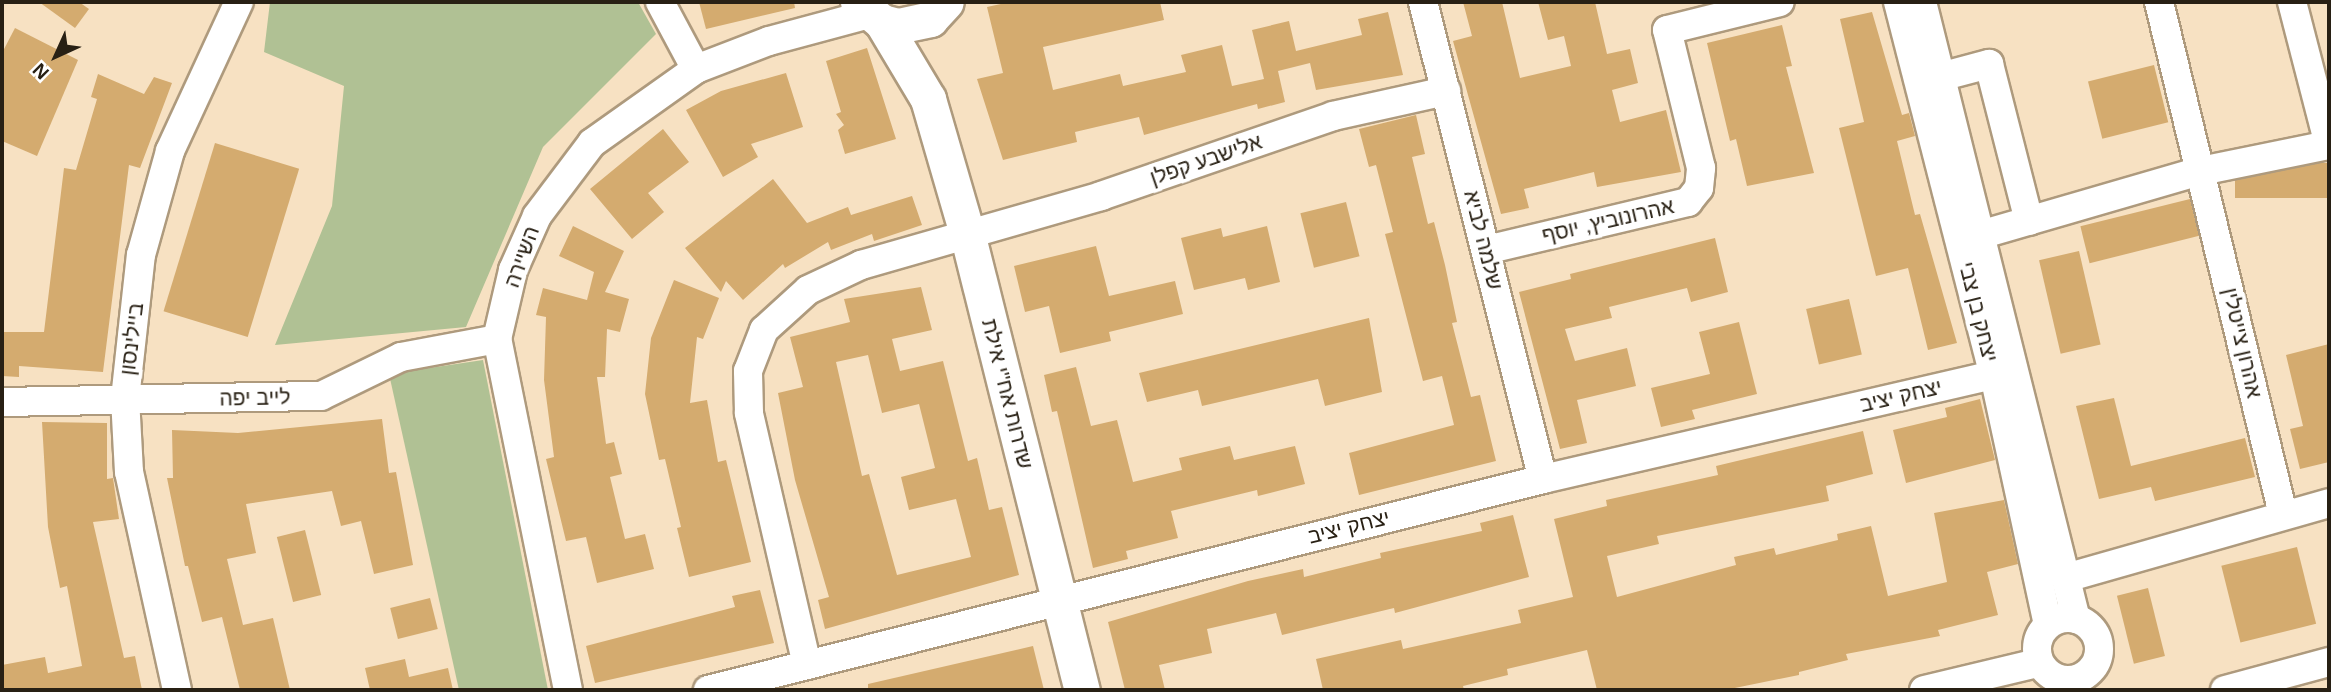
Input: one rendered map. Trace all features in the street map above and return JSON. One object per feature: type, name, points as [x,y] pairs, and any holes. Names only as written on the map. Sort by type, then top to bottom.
[{"type":"main road","points":[[870,13],[915,25],[938,10]]},
{"type":"main road","name":"שדרות אח\"י אילת","points":[[928,99],[938,10]]},
{"type":"main road","name":"שדרות אח\"י אילת","points":[[870,13],[928,99],[967,233],[1082,690]]},
{"type":"street","points":[[660,2],[696,69]]},
{"type":"street","name":"שלמה לביא","points":[[1423,2],[1543,479]]},
{"type":"street","name":"אהרונוביץ, יוסף","points":[[1486,250],[1688,202],[1699,188],[1701,167],[1667,30],[1780,2]]},
{"type":"street","name":"יצחק בן צבי","points":[[1898,2],[1994,375],[2048,624]]},
{"type":"street","name":"יצחק בן צבי","points":[[1922,2],[2076,619]]},
{"type":"street","name":"אהרון צייטלין","points":[[2158,2],[2283,514]]},
{"type":"street","points":[[1980,235],[2201,171],[2329,145],[2292,2]]},
{"type":"street","name":"ביילינסון","points":[[177,690],[129,472],[125,399],[141,256],[167,164],[231,5]]},
{"type":"street","name":"השיירה","points":[[568,690],[497,339],[513,270],[537,216],[592,143],[696,69],[769,41],[870,13]]},
{"type":"street","points":[[1940,77],[1989,64],[2029,221]]},
{"type":"street","name":"אלישבע קפלן","points":[[807,665],[749,413],[748,371],[764,330],[808,290],[861,265],[1101,196],[1333,116],[1446,91]]},
{"type":"street","name":"לייב יפה","points":[[2,402],[321,396],[401,357],[497,339]]},
{"type":"street","name":"יצחק יציב","points":[[708,690],[1543,479],[1994,375]]},
{"type":"street","points":[[2066,578],[2329,503]]},
{"type":"street","points":[[2076,619],[2097,637],[2086,681],[2053,676],[2037,663],[2039,637],[2048,624],[2076,619]]},
{"type":"street","points":[[2225,690],[2329,662]]},
{"type":"street","points":[[1924,690],[2037,663]]},
{"type":"green space","points":[[270,2],[638,2],[656,34],[543,147],[466,327],[275,345],[332,206],[344,86],[264,52]]},
{"type":"green space","points":[[483,360],[548,690],[459,690],[389,374]]},
{"type":"building","points":[[39,2],[79,2],[89,9],[75,28]]},
{"type":"building","points":[[699,2],[794,2],[795,8],[706,29]]},
{"type":"building","points":[[1010,2],[1160,2],[1164,20],[1043,47],[1053,90],[1120,74],[1123,86],[1186,72],[1181,55],[1222,45],[1232,86],[1264,79],[1252,30],[1289,21],[1296,51],[1362,35],[1358,19],[1388,12],[1403,75],[1316,90],[1310,63],[1278,71],[1285,102],[1258,109],[1257,104],[1144,135],[1139,117],[1075,132],[1077,142],[1003,160],[977,79],[1003,73],[987,7]]},
{"type":"building","points":[[1463,2],[1502,2],[1520,78],[1571,66],[1564,36],[1548,40],[1538,2],[1595,2],[1607,54],[1630,49],[1638,83],[1612,90],[1620,122],[1666,110],[1681,172],[1597,187],[1594,172],[1524,189],[1529,208],[1501,214],[1453,41],[1472,36]]},
{"type":"building","points":[[1872,12],[1902,115],[1909,113],[1915,136],[1897,141],[1915,215],[1920,214],[1957,343],[1928,350],[1908,268],[1876,276],[1839,128],[1864,122],[1840,19]]},
{"type":"building","points":[[1782,25],[1792,66],[1786,67],[1814,173],[1747,186],[1736,139],[1730,141],[1707,43]]},
{"type":"building","points":[[15,28],[78,60],[37,156],[2,141],[2,53]]},
{"type":"building","points":[[867,48],[896,139],[845,154],[838,130],[844,125],[836,114],[841,112],[826,61]]},
{"type":"building","points":[[2154,65],[2168,122],[2102,139],[2088,81]]},
{"type":"building","points":[[786,73],[803,127],[751,144],[758,157],[723,177],[686,110],[721,91]]},
{"type":"building","points":[[98,74],[144,94],[154,77],[172,83],[140,168],[129,165],[103,372],[19,366],[19,377],[2,376],[2,332],[44,332],[64,168],[76,170],[97,99],[91,97]]},
{"type":"building","points":[[1416,115],[1425,154],[1412,157],[1428,224],[1434,222],[1445,265],[1457,322],[1452,323],[1471,397],[1480,395],[1496,461],[1359,495],[1349,453],[1454,425],[1442,376],[1423,381],[1385,234],[1393,232],[1376,165],[1369,167],[1359,129]]},
{"type":"building","points":[[663,129],[689,162],[648,193],[664,212],[632,239],[590,189]]},
{"type":"building","points":[[215,143],[299,169],[248,337],[164,311]]},
{"type":"building","points":[[2235,163],[2329,163],[2329,198],[2235,198]]},
{"type":"building","points":[[773,179],[807,223],[848,207],[851,215],[912,196],[922,225],[874,241],[872,234],[831,250],[828,242],[785,268],[783,264],[743,300],[726,281],[721,292],[685,248]]},
{"type":"building","points":[[2190,199],[2199,236],[2090,263],[2080,226]]},
{"type":"building","points":[[1346,202],[1360,256],[1314,268],[1300,213]]},
{"type":"building","points":[[573,226],[624,251],[605,292],[629,299],[620,332],[607,329],[605,377],[597,377],[606,444],[614,442],[622,474],[610,477],[625,539],[645,534],[654,569],[597,583],[586,537],[566,541],[546,459],[554,457],[544,380],[546,317],[536,315],[543,288],[587,300],[594,272],[559,256]]},
{"type":"building","points":[[1267,226],[1280,282],[1248,290],[1245,278],[1194,290],[1181,238],[1221,228],[1223,237]]},
{"type":"building","points":[[1715,238],[1728,292],[1691,302],[1687,288],[1609,307],[1612,318],[1565,329],[1575,361],[1627,348],[1636,386],[1577,400],[1587,443],[1560,449],[1519,292],[1571,279],[1570,274]]},
{"type":"building","points":[[1096,246],[1109,296],[1175,281],[1183,314],[1109,332],[1111,341],[1060,353],[1049,306],[1025,312],[1014,266]]},
{"type":"building","points":[[2079,251],[2101,345],[2061,354],[2039,260]]},
{"type":"building","points":[[674,280],[719,298],[703,339],[697,337],[690,403],[707,400],[718,462],[726,460],[751,562],[689,577],[677,528],[681,527],[665,459],[659,460],[645,394],[651,338]]},
{"type":"building","points":[[921,287],[932,330],[892,339],[900,371],[943,361],[968,461],[977,458],[989,510],[1002,507],[1019,575],[825,629],[818,600],[829,597],[795,480],[778,393],[803,387],[790,337],[850,322],[844,299]],"holes":[[[868,355],[882,413],[919,404],[935,468],[901,477],[909,510],[956,499],[971,557],[897,575],[869,474],[862,476],[836,362]]]},
{"type":"building","points":[[1849,299],[1862,355],[1819,364],[1806,309]]},
{"type":"building","points":[[1369,318],[1382,392],[1325,406],[1318,379],[1202,406],[1198,390],[1147,402],[1139,373]]},
{"type":"building","points":[[1739,322],[1757,394],[1692,410],[1695,419],[1661,427],[1651,388],[1710,374],[1699,332]]},
{"type":"building","points":[[2329,344],[2329,462],[2300,469],[2290,429],[2303,426],[2286,355]]},
{"type":"building","points":[[1076,367],[1091,426],[1117,420],[1133,482],[1182,470],[1179,458],[1230,446],[1234,460],[1295,446],[1305,484],[1258,496],[1257,490],[1171,511],[1178,538],[1126,551],[1128,559],[1093,568],[1057,411],[1052,412],[1044,375]]},
{"type":"building","points":[[2114,398],[2131,466],[2245,438],[2255,477],[2155,501],[2151,487],[2099,499],[2076,406]]},
{"type":"building","points":[[1980,399],[1995,460],[1906,483],[1893,430],[1947,417],[1945,408]]},
{"type":"building","points":[[382,419],[389,473],[396,472],[413,565],[374,574],[361,521],[341,526],[332,491],[246,504],[256,553],[227,559],[243,625],[273,618],[290,690],[240,690],[222,617],[202,622],[188,566],[185,566],[167,478],[173,478],[172,430],[238,433]]},
{"type":"building","points":[[42,422],[107,423],[107,479],[113,478],[119,519],[93,522],[124,658],[135,656],[142,690],[2,690],[2,665],[45,657],[48,673],[82,666],[67,586],[60,588],[48,527]]},
{"type":"building","points":[[1863,431],[1873,474],[1826,486],[1829,501],[1657,536],[1659,544],[1607,556],[1617,597],[1736,565],[1734,557],[1774,548],[1776,555],[1838,540],[1837,534],[1871,526],[1888,596],[1947,582],[1934,513],[2004,500],[2018,564],[1987,572],[1998,615],[1938,630],[1940,636],[1846,654],[1848,660],[1799,672],[1799,675],[1725,690],[1597,690],[1587,650],[1507,669],[1508,675],[1463,686],[1464,690],[1323,690],[1316,659],[1401,640],[1403,649],[1521,623],[1518,610],[1573,597],[1554,519],[1607,506],[1606,500],[1718,475],[1716,466]]},
{"type":"building","points":[[1513,515],[1529,577],[1395,613],[1394,608],[1282,635],[1276,613],[1207,629],[1212,653],[1159,665],[1165,690],[1125,690],[1108,622],[1248,581],[1303,569],[1304,577],[1381,558],[1380,553],[1482,531],[1480,523]]},
{"type":"building","points":[[305,530],[321,595],[293,602],[277,537]]},
{"type":"building","points":[[2297,547],[2316,624],[2240,643],[2221,566]]},
{"type":"building","points":[[2148,588],[2165,656],[2134,664],[2117,596]]},
{"type":"building","points":[[760,590],[774,643],[595,683],[586,646],[735,607],[732,596]]},
{"type":"building","points":[[430,598],[438,629],[398,639],[390,608]]},
{"type":"building","points":[[1033,646],[1044,690],[868,690],[868,684]]},
{"type":"building","points":[[405,659],[409,677],[448,668],[453,690],[370,690],[365,668]]}]
